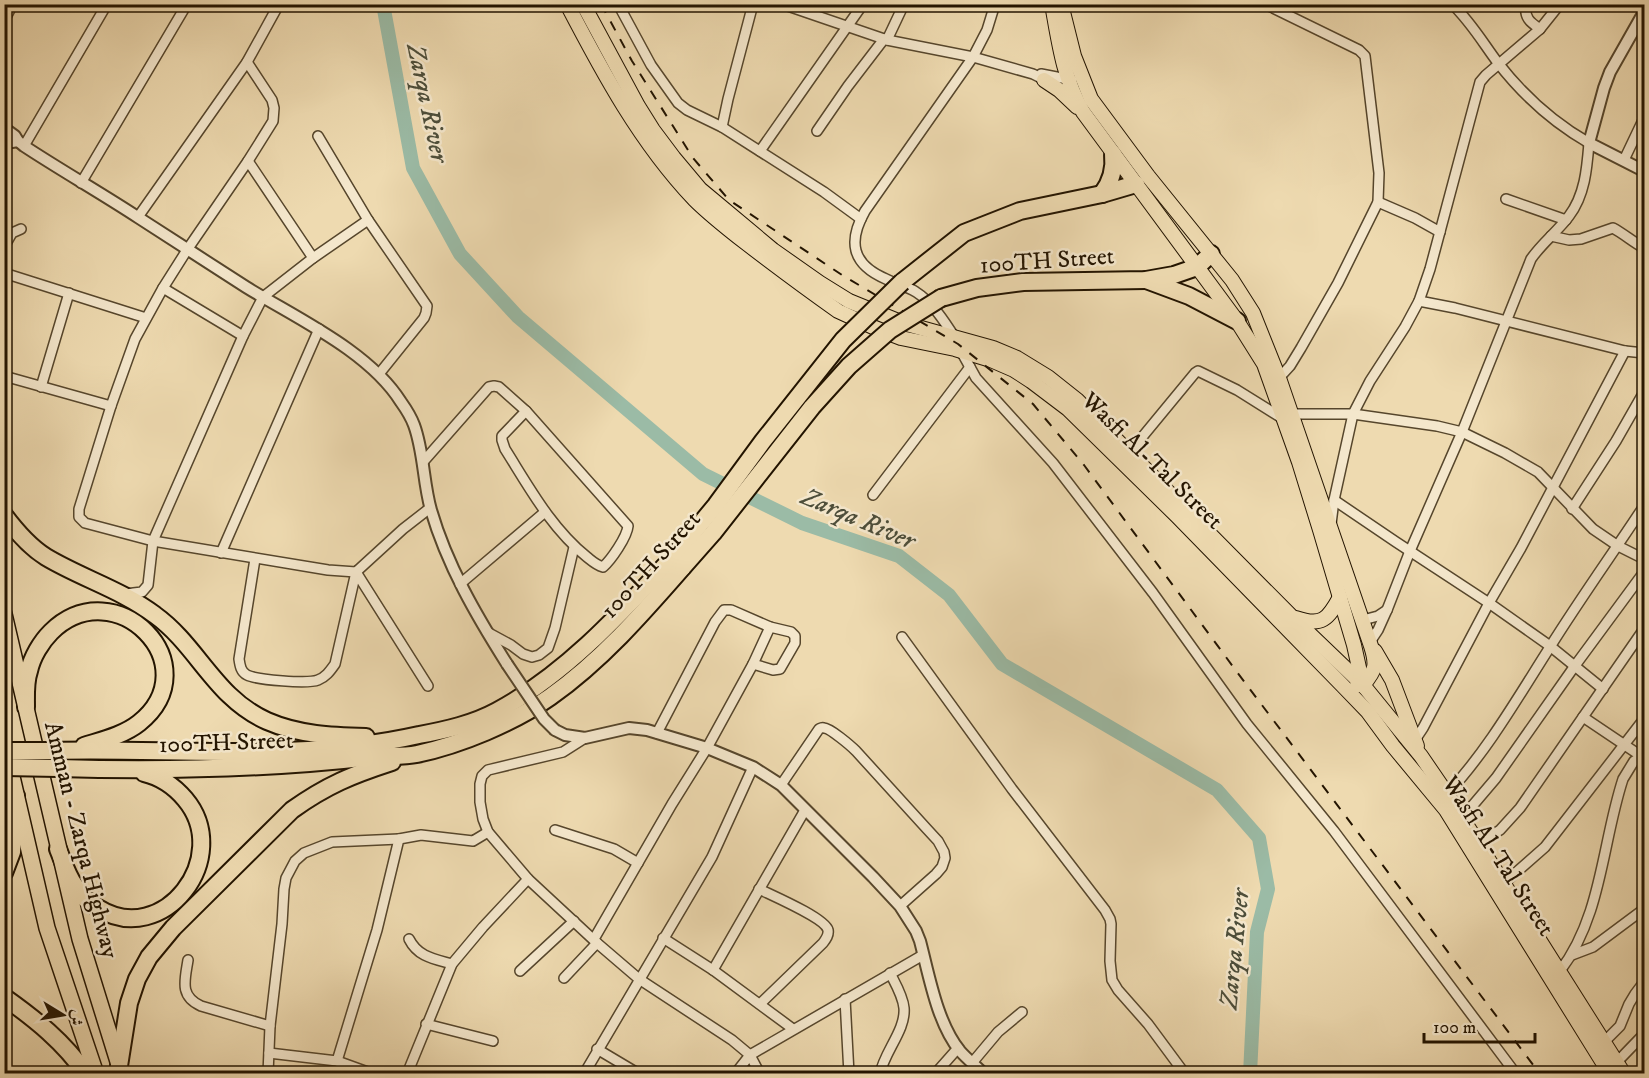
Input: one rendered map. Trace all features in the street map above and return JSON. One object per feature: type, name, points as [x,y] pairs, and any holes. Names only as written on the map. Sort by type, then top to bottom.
[{"type":"highway","points":[[1102,194],[1111,180],[1113,154]]},
{"type":"highway","name":"100TH Street","points":[[4,767],[128,770],[313,763],[413,755],[454,744],[494,728],[549,698],[587,668],[633,625],[763,441],[843,340],[902,282],[964,232],[1020,211],[1102,194],[1142,180]]},
{"type":"highway","name":"100TH Street","points":[[4,751],[293,751],[351,747],[406,738],[471,723],[496,712],[540,685],[713,532],[812,407],[849,366],[890,330],[941,298],[976,288],[1023,282],[1146,280],[1174,275],[1197,267],[1211,254]]},
{"type":"highway","points":[[1146,280],[1189,296],[1237,321]]},
{"type":"highway","points":[[4,515],[22,536],[45,556],[122,594],[156,615],[177,634],[223,690],[244,709],[268,722],[318,736],[406,738]]},
{"type":"highway","points":[[26,707],[27,680],[33,658],[48,635],[67,618],[82,612],[106,612],[126,618],[144,629],[152,637],[163,662],[163,685],[160,696],[138,724],[72,751]]},
{"type":"highway","name":"Amman - Zarqa Highway","points":[[4,614],[80,939],[120,1070]]},
{"type":"highway","name":"Amman - Zarqa Highway","points":[[4,743],[47,928],[96,1074]]},
{"type":"highway","points":[[120,1070],[133,991],[142,968],[164,937],[277,823],[300,804],[325,788],[354,774],[413,755]]},
{"type":"highway","points":[[58,849],[75,888],[96,907],[112,915],[130,918],[148,915],[166,908],[179,897],[193,877],[199,861],[201,835],[198,819],[189,803],[170,784],[155,776],[128,770]]},
{"type":"highway","points":[[4,873],[12,852],[16,796]]},
{"type":"highway","points":[[4,997],[56,1038],[86,1074]]},
{"type":"main road","name":"Wasfi Al-Tal Street","points":[[567,4],[606,77],[640,132],[687,191],[714,217],[838,311],[902,339],[961,351],[1014,370],[1068,409],[1177,516],[1368,712],[1446,810],[1617,1070]]},
{"type":"main road","name":"Wasfi Al-Tal Street","points":[[583,4],[652,130],[700,189],[774,250],[849,301],[903,323],[993,348],[1017,358],[1048,377],[1077,400],[1291,616],[1363,685],[1421,756],[1447,794],[1604,1042],[1617,1070]]},
{"type":"main road","points":[[1052,4],[1062,61],[1083,112],[1113,154],[1142,180],[1211,254],[1253,313],[1279,378],[1340,597],[1368,712]]},
{"type":"main road","points":[[1061,4],[1070,41],[1091,99],[1197,267],[1237,321],[1264,364],[1289,417],[1331,527],[1371,644],[1376,663],[1375,669],[1363,685]]},
{"type":"main road","points":[[1040,76],[1053,72],[1062,61]]},
{"type":"main road","points":[[1040,76],[1083,112]]},
{"type":"main road","points":[[1291,616],[1309,622],[1319,622],[1331,613],[1340,597]]},
{"type":"main road","points":[[1371,644],[1390,677],[1421,756]]},
{"type":"main road","points":[[1343,686],[1363,685]]},
{"type":"street","points":[[4,21],[13,4]]},
{"type":"street","points":[[21,144],[106,4]]},
{"type":"street","points":[[81,183],[187,4]]},
{"type":"street","points":[[138,217],[247,62],[279,4]]},
{"type":"street","points":[[618,4],[651,65],[678,103],[760,151],[861,219]]},
{"type":"street","points":[[722,127],[753,4]]},
{"type":"street","points":[[782,4],[886,39],[973,57],[1070,83],[1084,81]]},
{"type":"street","points":[[760,151],[863,4]]},
{"type":"street","points":[[817,131],[848,86],[886,39],[904,4]]},
{"type":"street","points":[[995,4],[987,30],[973,57],[861,219],[855,234],[857,254],[865,265],[879,276],[915,291],[927,301],[954,337],[976,378],[1053,463],[1153,593],[1247,723],[1354,858],[1516,1074]]},
{"type":"street","points":[[1265,4],[1281,8],[1359,50],[1365,56],[1379,173],[1378,202],[1338,283],[1290,366],[1279,378]]},
{"type":"street","points":[[1452,4],[1470,22],[1499,64],[1553,120],[1589,143],[1644,171]]},
{"type":"street","points":[[1526,4],[1528,21],[1540,30]]},
{"type":"street","points":[[1331,527],[1334,500],[1353,414],[1370,381],[1419,302],[1480,82],[1540,30],[1560,4]]},
{"type":"street","points":[[1371,644],[1462,432],[1531,259],[1570,215],[1583,188],[1589,143],[1604,88],[1610,72],[1644,12]]},
{"type":"street","points":[[247,62],[269,93],[274,108],[273,121],[187,250],[146,318],[132,347],[111,406],[78,517],[85,523],[153,541],[255,559],[356,572]]},
{"type":"street","points":[[1623,160],[1644,118]]},
{"type":"street","points":[[4,128],[15,135],[21,144]]},
{"type":"street","points":[[318,136],[368,220],[427,306],[423,318],[379,374]]},
{"type":"street","points":[[5,138],[21,144],[187,250],[319,329],[379,374],[400,399],[414,424],[430,508],[451,565],[487,632],[544,719],[555,730],[565,735],[585,738]]},
{"type":"street","points":[[248,161],[313,258]]},
{"type":"street","points":[[1506,199],[1566,220]]},
{"type":"street","points":[[1378,202],[1440,232]]},
{"type":"street","points":[[122,594],[142,592],[148,585],[153,541],[243,336],[263,297],[313,258],[368,220]]},
{"type":"street","points":[[1551,236],[1569,240],[1581,239],[1613,228],[1644,248]]},
{"type":"street","points":[[4,247],[12,233],[21,229]]},
{"type":"street","points":[[4,273],[146,318]]},
{"type":"street","points":[[163,288],[243,336]]},
{"type":"street","points":[[41,387],[69,293]]},
{"type":"street","points":[[1419,302],[1455,308],[1625,351],[1644,353]]},
{"type":"street","points":[[221,553],[319,329]]},
{"type":"street","points":[[1415,740],[1521,548],[1625,351]]},
{"type":"street","points":[[873,495],[970,367]]},
{"type":"street","points":[[1129,453],[1198,371],[1289,417],[1353,414],[1437,426],[1462,432],[1538,472],[1593,529],[1618,546],[1644,559]]},
{"type":"street","points":[[4,376],[111,406]]},
{"type":"street","points":[[423,462],[489,387],[499,387],[526,411],[628,526],[627,534],[603,567],[574,547],[545,512],[505,449],[502,440],[504,433],[526,411]]},
{"type":"street","points":[[1572,509],[1616,441],[1644,392]]},
{"type":"street","points":[[1334,500],[1490,603],[1550,646],[1603,689]]},
{"type":"street","points":[[1447,794],[1481,753],[1644,506]]},
{"type":"street","points":[[255,559],[239,659],[242,671],[256,678],[311,682],[321,679],[335,664],[356,572],[430,508]]},
{"type":"street","points":[[460,584],[545,512]]},
{"type":"street","points":[[487,632],[532,657],[548,648],[574,547]]},
{"type":"street","points":[[356,572],[428,686]]},
{"type":"street","points":[[1462,818],[1496,778],[1644,572]]},
{"type":"street","points":[[657,732],[715,622],[724,610],[731,610],[770,627],[794,633],[795,643],[780,669],[774,670],[753,664]]},
{"type":"street","points":[[1363,620],[1378,616],[1387,610]]},
{"type":"street","points":[[564,978],[596,941],[638,862],[707,748],[753,664],[770,627]]},
{"type":"street","points":[[1478,844],[1493,835],[1511,818],[1644,629]]},
{"type":"street","points":[[902,637],[1012,789],[1105,910],[1111,924],[1112,980],[1185,1074]]},
{"type":"street","points":[[1560,971],[1572,955],[1590,912],[1623,779],[1634,761],[1643,755],[1583,717]]},
{"type":"street","points":[[1503,884],[1545,847],[1643,722]]},
{"type":"street","points":[[760,1074],[750,1055],[718,1030],[639,979],[528,879],[488,832],[483,819],[480,784],[482,776],[488,770],[563,752],[585,738],[629,728],[657,732],[707,748],[753,767],[781,785],[900,906],[916,931],[939,1011],[958,1048],[984,1074]]},
{"type":"street","points":[[781,785],[821,728],[827,729],[856,751],[938,841],[944,852],[942,867],[900,906]]},
{"type":"street","points":[[584,1074],[712,857],[753,767]]},
{"type":"street","points":[[712,970],[805,810]]},
{"type":"street","points":[[555,830],[614,849],[638,862]]},
{"type":"street","points":[[268,1074],[270,1026],[284,889],[286,878],[295,861],[304,853],[342,840],[399,839],[421,835],[472,841],[488,832]]},
{"type":"street","points":[[337,1061],[377,930],[399,839]]},
{"type":"street","points":[[407,1074],[452,964],[528,879]]},
{"type":"street","points":[[759,889],[808,913],[826,926],[829,931],[823,943],[760,1004]]},
{"type":"street","points":[[1572,955],[1593,947],[1644,909]]},
{"type":"street","points":[[520,971],[574,921]]},
{"type":"street","points":[[663,938],[712,970],[793,1029]]},
{"type":"street","points":[[409,939],[412,946],[423,956],[452,964]]},
{"type":"street","points":[[735,1074],[750,1055],[923,955]]},
{"type":"street","points":[[188,960],[185,991],[192,1002],[270,1026]]},
{"type":"street","points":[[880,1074],[882,1064],[903,1017],[903,1004],[891,973]]},
{"type":"street","points":[[1604,1042],[1620,1026],[1629,1004],[1644,982]]},
{"type":"street","points":[[845,999],[849,1074]]},
{"type":"street","points":[[972,1063],[998,1032],[1022,1012]]},
{"type":"street","points":[[426,1024],[493,1041]]},
{"type":"street","points":[[1617,1070],[1644,1034]]},
{"type":"street","points":[[935,1074],[958,1048]]},
{"type":"street","points":[[597,1049],[639,1074]]},
{"type":"street","points":[[269,1053],[337,1061],[373,1074]]},
{"type":"waterway","name":"Zarqa River","points":[[383,4],[413,168],[460,254],[518,317],[703,474],[802,523],[899,556],[949,595],[1002,664],[1217,790],[1259,838],[1268,889],[1257,932],[1250,1074]]},
{"type":"railway","points":[[601,4],[632,61],[693,158],[729,200],[842,275],[958,344],[1033,404],[1084,465],[1540,1074]]}]
